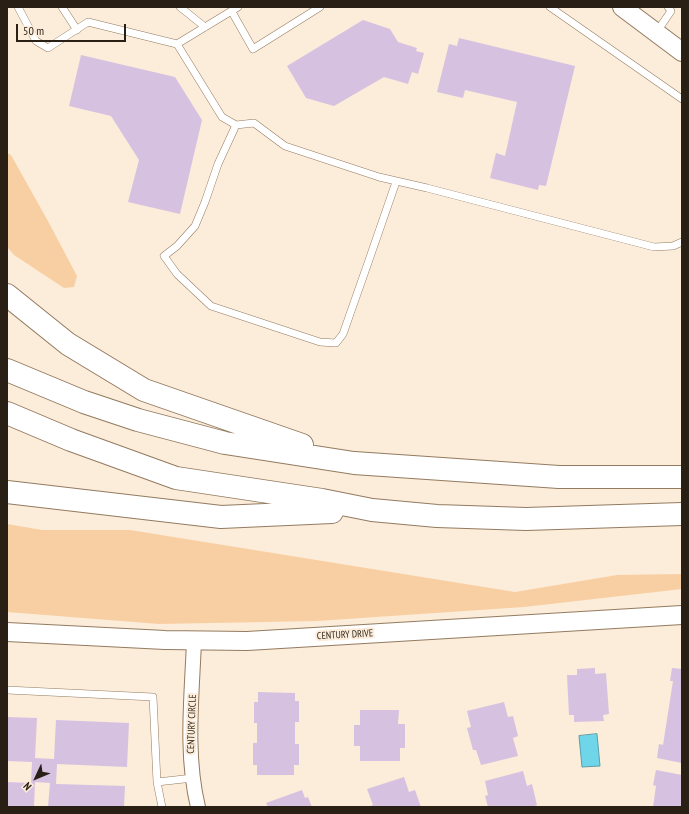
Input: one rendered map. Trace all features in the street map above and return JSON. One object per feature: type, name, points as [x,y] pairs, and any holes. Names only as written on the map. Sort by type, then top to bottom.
[{"type":"highway","points":[[7,295],[68,344],[144,390],[354,463]]},
{"type":"highway","points":[[7,370],[84,402],[138,420],[225,443],[354,463],[559,477],[682,477]]},
{"type":"highway","points":[[7,412],[71,440],[176,478],[322,500],[372,510],[437,516],[526,519],[682,514]]},
{"type":"highway","points":[[7,492],[221,517],[372,510]]},
{"type":"street","points":[[622,7],[682,52]]},
{"type":"street","name":"CENTURY DRIVE","points":[[7,632],[194,641],[247,641],[682,615]]},
{"type":"street","name":"CENTURY CIRCLE","points":[[194,641],[190,758],[198,807]]},
{"type":"lane","points":[[18,7],[36,41],[48,48],[88,22],[177,44],[200,32],[205,27],[235,9],[253,49],[320,7]]},
{"type":"lane","points":[[62,7],[77,30]]},
{"type":"lane","points":[[180,7],[205,27]]},
{"type":"lane","points":[[550,7],[682,99]]},
{"type":"lane","points":[[656,33],[671,11],[668,7]]},
{"type":"lane","points":[[177,44],[222,117],[236,125],[254,123],[285,146],[396,182],[427,188],[654,248],[673,246],[682,242]]},
{"type":"lane","points":[[236,125],[218,164],[206,202],[195,226],[177,246],[164,256],[177,274],[211,306],[320,342],[336,343],[343,334],[396,182]]},
{"type":"lane","points":[[7,690],[153,697],[157,782],[162,807]]},
{"type":"lane","points":[[157,782],[193,778]]},
{"type":"shaded area","points":[[7,153],[11,155],[77,276],[74,287],[64,288],[14,255],[7,247]]},
{"type":"shaded area","points":[[7,524],[42,530],[130,530],[515,592],[617,575],[682,574],[682,589],[524,607],[317,621],[159,624],[7,612]]},
{"type":"water","points":[[597,734],[600,766],[582,767],[579,736]]},
{"type":"building","points":[[363,20],[390,29],[398,42],[417,48],[416,51],[424,53],[418,74],[412,72],[408,84],[384,77],[334,106],[306,98],[287,66]]},
{"type":"building","points":[[459,38],[575,66],[546,186],[539,185],[538,190],[490,178],[496,153],[505,156],[517,102],[465,90],[463,98],[437,92],[449,44],[457,46]]},
{"type":"building","points":[[81,55],[175,77],[202,120],[180,214],[128,202],[139,160],[111,116],[69,106]]},
{"type":"building","points":[[595,668],[595,674],[606,673],[609,714],[603,715],[604,721],[574,722],[574,715],[569,715],[567,675],[577,675],[577,669]]},
{"type":"building","points":[[672,668],[682,669],[682,763],[657,758],[659,744],[663,745],[673,681],[670,681]]},
{"type":"building","points":[[258,692],[295,693],[295,701],[299,701],[299,722],[295,722],[295,744],[299,744],[299,765],[294,765],[294,775],[257,775],[257,765],[253,765],[253,743],[257,743],[257,723],[254,723],[254,702],[258,702]]},
{"type":"building","points":[[504,702],[508,717],[513,716],[518,736],[513,738],[518,756],[481,765],[476,750],[473,750],[467,728],[471,727],[467,711]]},
{"type":"building","points":[[360,710],[399,710],[398,724],[405,724],[405,748],[400,748],[400,761],[360,761],[360,746],[354,746],[354,725],[360,725]]},
{"type":"building","points":[[7,717],[37,718],[35,758],[54,759],[56,720],[129,723],[127,767],[57,764],[56,784],[125,786],[124,807],[48,807],[50,783],[35,782],[34,807],[7,807],[7,782],[31,783],[32,762],[7,761]]},
{"type":"building","points":[[656,770],[682,775],[682,807],[653,807],[656,786],[653,785]]},
{"type":"building","points":[[523,771],[527,786],[532,784],[537,805],[532,807],[488,807],[485,796],[488,795],[485,781]]},
{"type":"building","points":[[404,777],[409,792],[415,790],[421,807],[368,807],[373,805],[367,789]]},
{"type":"building","points":[[302,790],[305,798],[308,797],[312,807],[268,807],[266,803]]}]
